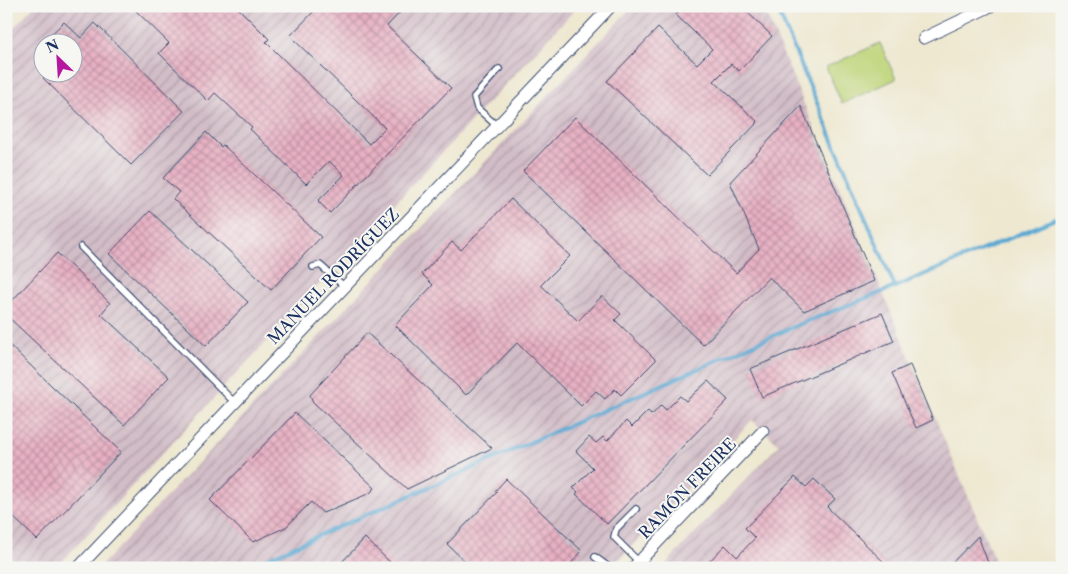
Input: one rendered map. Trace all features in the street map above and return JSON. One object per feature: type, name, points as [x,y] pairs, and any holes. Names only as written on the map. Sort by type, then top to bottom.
[{"type":"street","name":"MANUEL RODRÍGUEZ","points":[[78,568],[611,6]]},
{"type":"street","points":[[924,38],[991,6]]},
{"type":"street","name":"RAMÓN FREIRE","points":[[636,565],[763,431]]},
{"type":"lane","points":[[497,126],[477,108],[474,97],[500,70]]},
{"type":"lane","points":[[80,247],[235,403]]},
{"type":"lane","points":[[313,267],[320,265],[325,267],[345,287]]},
{"type":"lane","points":[[636,509],[616,529],[614,537],[636,565]]},
{"type":"lane","points":[[595,557],[610,568]]},
{"type":"shaded area","points":[[34,6],[578,6],[56,568],[13,568],[6,562],[6,36]]},
{"type":"shaded area","points":[[633,6],[763,6],[998,568],[662,568],[779,445],[752,420],[611,568],[99,568]]},
{"type":"green space","points":[[880,43],[896,79],[842,104],[826,67]]},
{"type":"building","points":[[131,6],[236,6],[269,39],[266,42],[369,144],[385,128],[290,36],[319,6],[406,6],[387,26],[451,88],[330,213],[318,201],[344,175],[329,161],[306,184],[250,129],[252,127],[215,93],[208,101],[159,53],[169,43]]},
{"type":"building","points":[[685,6],[741,6],[772,36],[739,71],[731,64],[714,81],[758,122],[707,175],[607,81],[658,28],[697,64],[712,49],[676,15]]},
{"type":"building","points":[[64,22],[75,32],[54,32]]},
{"type":"building","points":[[95,23],[184,111],[131,165],[47,82],[82,82],[82,37]]},
{"type":"building","points":[[801,106],[874,281],[804,311],[769,277],[703,345],[523,171],[575,117],[736,273],[759,249],[730,182]]},
{"type":"building","points":[[206,132],[221,147],[223,145],[321,237],[271,290],[173,199],[179,192],[163,178]]},
{"type":"building","points":[[511,199],[570,256],[541,285],[578,321],[602,296],[621,314],[615,320],[656,360],[621,395],[615,389],[605,399],[596,391],[581,406],[517,343],[466,395],[395,325],[433,285],[422,274],[452,242],[461,250]]},
{"type":"building","points":[[150,211],[248,302],[206,346],[109,254]]},
{"type":"building","points":[[57,253],[110,303],[101,314],[169,377],[124,425],[6,315],[6,307]]},
{"type":"building","points":[[882,313],[894,341],[762,397],[750,369]]},
{"type":"building","points":[[367,333],[492,448],[407,489],[313,402],[310,395]]},
{"type":"building","points":[[6,342],[121,452],[37,540],[6,510]]},
{"type":"building","points":[[910,365],[933,420],[916,428],[892,373]]},
{"type":"building","points":[[708,381],[728,400],[607,524],[576,494],[578,492],[573,488],[593,468],[576,451],[589,437],[596,443],[603,437],[607,441],[626,421],[632,427],[648,411],[652,415],[661,405],[666,410],[680,396],[686,401]]},
{"type":"building","points":[[295,413],[375,488],[370,493],[323,513],[311,502],[286,527],[253,542],[210,500]]},
{"type":"building","points":[[795,477],[806,487],[814,479],[835,499],[827,507],[890,568],[703,568],[725,545],[737,557],[755,538],[745,528]]},
{"type":"building","points":[[506,479],[582,551],[567,568],[472,568],[447,544],[497,492],[495,491]]},
{"type":"building","points":[[978,536],[990,568],[947,568]]},
{"type":"building","points":[[365,538],[396,568],[336,568]]},
{"type":"waterway","points":[[776,6],[895,287]]},
{"type":"waterway","points":[[245,568],[800,324],[895,287],[1062,216]]}]
